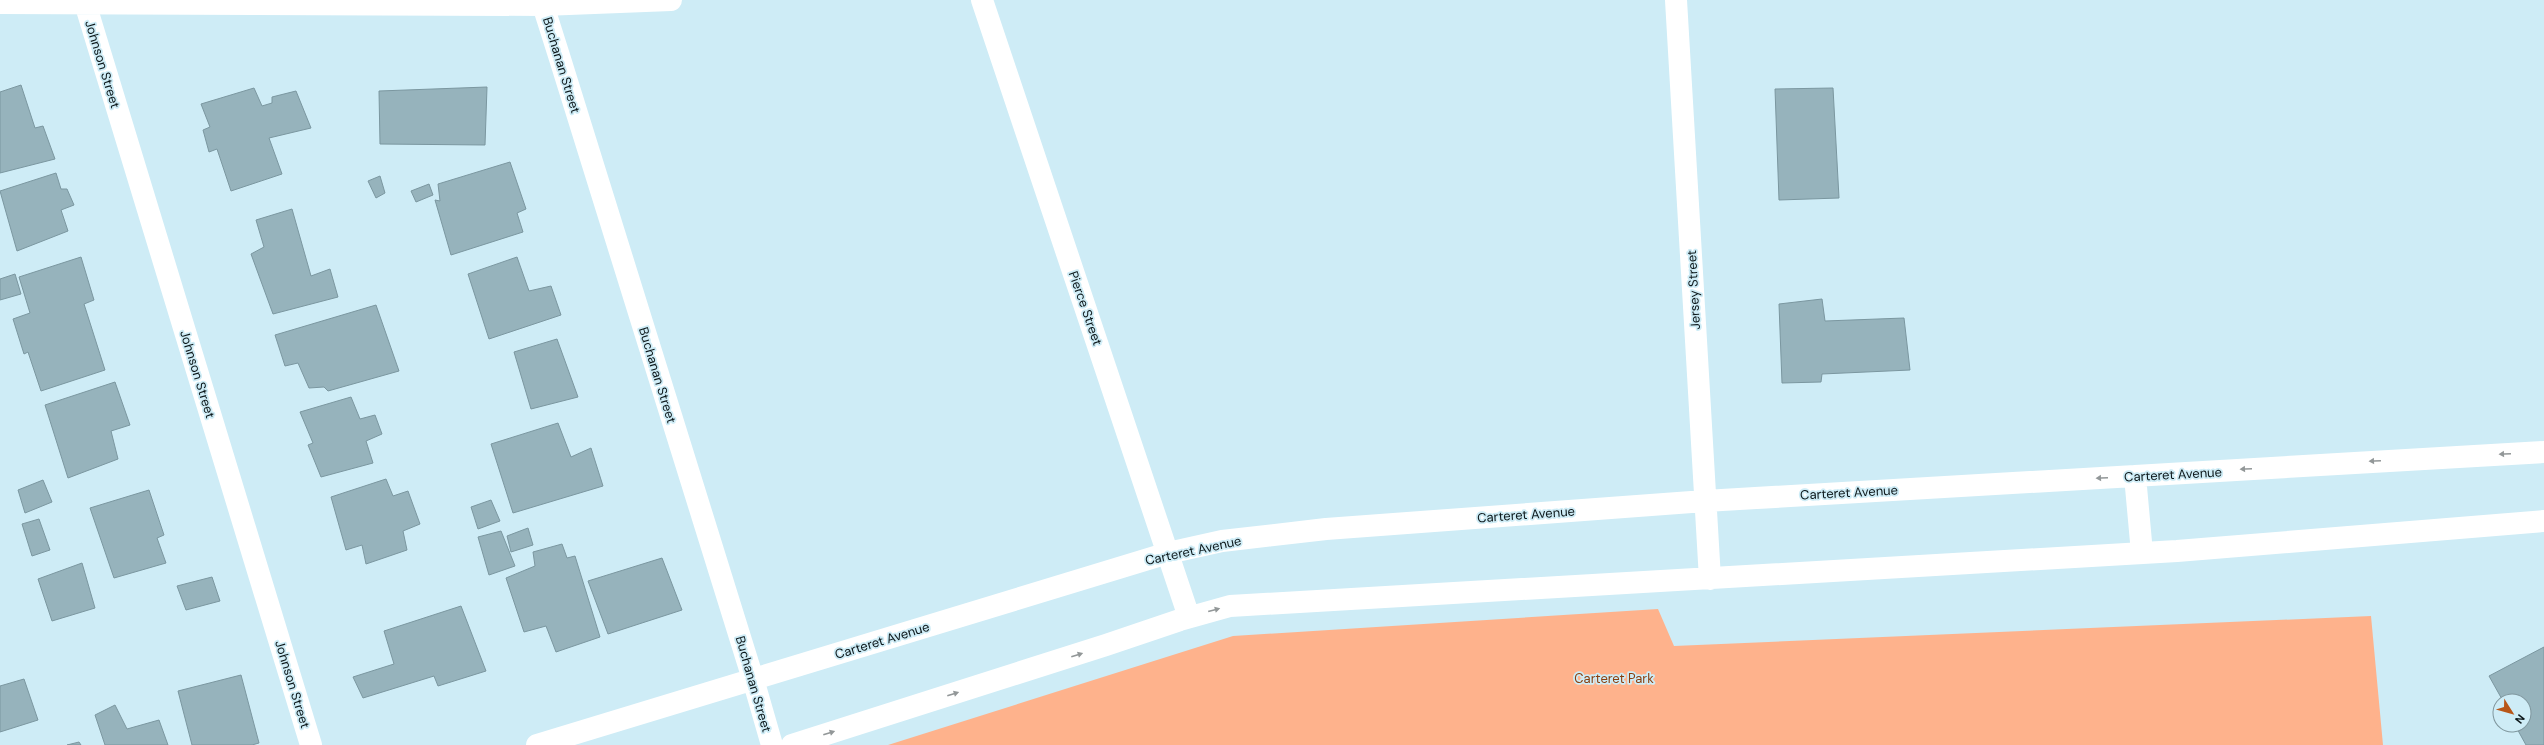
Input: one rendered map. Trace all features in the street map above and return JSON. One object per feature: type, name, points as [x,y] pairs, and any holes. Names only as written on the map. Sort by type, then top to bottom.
[{"type":"street","points":[[0,3],[540,2],[671,0]]},
{"type":"street","name":"Pierce Street","points":[[982,0],[1189,617]]},
{"type":"street","name":"Jersey Street","points":[[1676,0],[1710,579]]},
{"type":"street","name":"Buchanan Street","points":[[540,2],[753,678],[772,745]]},
{"type":"street","name":"Johnson Street","points":[[85,3],[311,745]]},
{"type":"street","name":"Carteret Avenue","points":[[538,745],[753,678],[1168,553],[1222,541],[1326,529],[1705,501],[2544,452]]},
{"type":"street","points":[[2135,476],[2142,553]]},
{"type":"street","points":[[792,745],[1189,617],[1238,606],[1380,596],[1710,579],[2142,553],[2544,521]]},
{"type":"green space","name":"Carteret Park","points":[[1658,609],[1674,646],[2371,616],[2383,745],[888,745],[1233,636]]},
{"type":"building","points":[[21,85],[35,128],[43,126],[55,159],[0,173],[0,92]]},
{"type":"building","points":[[487,87],[485,145],[380,144],[379,91]]},
{"type":"building","points":[[254,88],[262,106],[272,103],[272,97],[296,91],[311,128],[269,138],[282,174],[231,191],[217,149],[209,152],[203,130],[210,127],[201,104]]},
{"type":"building","points":[[1833,88],[1839,198],[1779,200],[1775,89]]},
{"type":"building","points":[[510,162],[526,209],[517,213],[523,232],[451,255],[435,200],[440,201],[438,184]]},
{"type":"building","points":[[56,173],[61,189],[67,189],[74,205],[61,210],[68,231],[17,251],[0,191]]},
{"type":"building","points":[[380,176],[385,193],[376,198],[368,181]]},
{"type":"building","points":[[429,184],[433,195],[416,202],[411,191]]},
{"type":"building","points":[[292,209],[311,276],[330,269],[338,297],[273,314],[251,254],[264,247],[256,220]]},
{"type":"building","points":[[81,257],[94,300],[84,304],[105,370],[41,391],[28,352],[24,354],[13,319],[30,313],[19,277]]},
{"type":"building","points":[[517,257],[529,291],[551,286],[561,315],[489,339],[468,274]]},
{"type":"building","points":[[15,274],[21,294],[0,300],[0,279]]},
{"type":"building","points":[[1822,299],[1825,321],[1904,318],[1910,370],[1822,374],[1821,382],[1782,383],[1779,304]]},
{"type":"building","points":[[376,305],[399,371],[328,391],[324,387],[309,388],[298,363],[285,366],[275,335]]},
{"type":"building","points":[[557,339],[578,397],[531,409],[514,352]]},
{"type":"building","points":[[115,382],[130,425],[111,431],[118,459],[68,478],[45,405]]},
{"type":"building","points":[[351,397],[360,419],[375,415],[382,434],[366,441],[373,463],[321,477],[308,445],[313,443],[300,412]]},
{"type":"building","points":[[558,423],[571,457],[591,448],[603,486],[513,513],[491,444]]},
{"type":"building","points":[[386,479],[393,496],[408,491],[420,524],[403,531],[407,550],[366,564],[362,545],[346,550],[331,497]]},
{"type":"building","points":[[43,480],[52,502],[25,513],[18,490]]},
{"type":"building","points":[[149,490],[164,535],[157,538],[166,563],[114,578],[90,508]]},
{"type":"building","points":[[491,500],[500,521],[478,529],[471,507]]},
{"type":"building","points":[[39,519],[50,550],[32,556],[22,524]]},
{"type":"building","points":[[528,528],[533,545],[511,552],[507,536]]},
{"type":"building","points":[[501,531],[515,566],[489,575],[478,537]]},
{"type":"building","points":[[562,544],[567,558],[575,556],[600,637],[556,652],[546,626],[524,632],[506,578],[535,566],[533,552]]},
{"type":"building","points":[[662,558],[682,610],[608,634],[588,581]]},
{"type":"building","points":[[82,563],[95,608],[52,621],[38,579]]},
{"type":"building","points":[[212,577],[220,601],[186,610],[177,586]]},
{"type":"building","points":[[461,606],[486,671],[438,686],[434,676],[363,698],[353,677],[394,664],[384,631]]},
{"type":"building","points":[[2544,647],[2544,745],[2526,745],[2519,733],[2532,733],[2532,693],[2499,693],[2489,676]]},
{"type":"building","points":[[241,675],[259,743],[252,745],[192,745],[178,691]]},
{"type":"building","points":[[24,679],[38,720],[0,732],[0,686]]},
{"type":"building","points":[[115,705],[127,729],[159,720],[168,745],[105,745],[95,715]]},
{"type":"building","points":[[79,742],[81,745],[67,745]]}]
